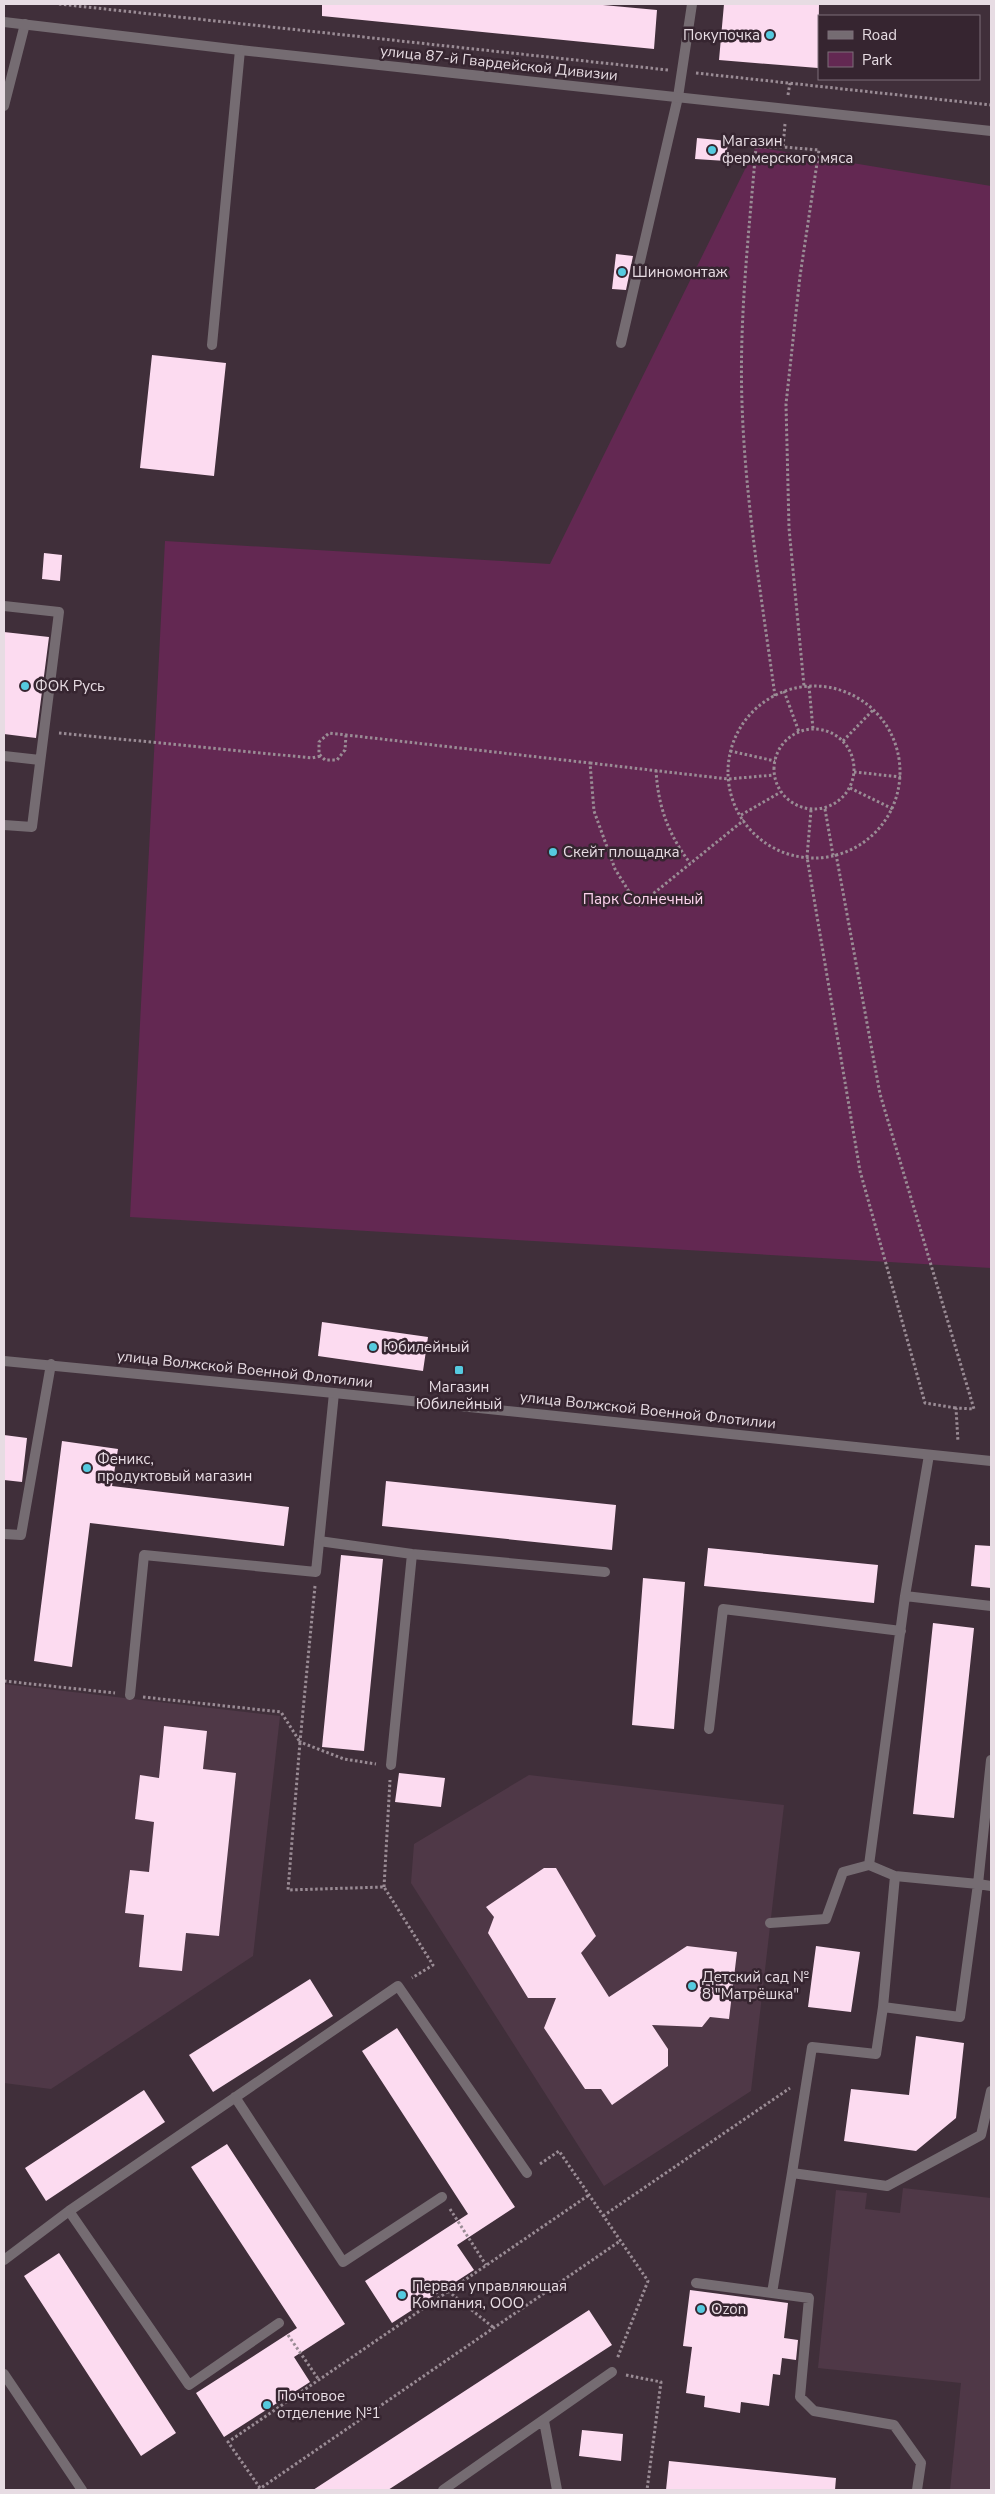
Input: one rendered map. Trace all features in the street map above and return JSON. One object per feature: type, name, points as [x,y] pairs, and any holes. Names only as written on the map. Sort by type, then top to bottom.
[{"type":"street","points":[[621,343],[678,97],[692,4]]},
{"type":"street","name":"улица 87-й Гвардейской Дивизии","points":[[4,22],[240,50],[991,131]]},
{"type":"street","points":[[4,106],[25,24]]},
{"type":"street","points":[[212,345],[240,50]]},
{"type":"street","points":[[4,606],[59,612],[32,827],[4,824]]},
{"type":"street","points":[[4,756],[40,760]]},
{"type":"street","name":"улица Волжской Военной Флотилии","points":[[4,1361],[334,1392],[991,1461]]},
{"type":"street","points":[[4,1534],[21,1535],[50,1364]]},
{"type":"street","points":[[130,1695],[144,1555],[316,1572],[334,1392]]},
{"type":"street","points":[[869,1866],[906,1596],[929,1455]]},
{"type":"street","points":[[320,1541],[412,1554],[605,1572]]},
{"type":"street","points":[[391,1764],[412,1554]]},
{"type":"street","points":[[906,1596],[991,1606]]},
{"type":"street","points":[[709,1729],[723,1609],[901,1631]]},
{"type":"street","points":[[883,2007],[960,2017],[978,1884],[991,1760]]},
{"type":"street","points":[[770,1923],[826,1920],[843,1872],[869,1866],[895,1876],[991,1886]]},
{"type":"street","points":[[772,2293],[812,2047],[876,2054],[883,2007],[895,1876]]},
{"type":"street","points":[[4,2260],[69,2211],[398,1986],[526,2173]]},
{"type":"street","points":[[792,2172],[887,2186],[981,2135],[991,2091]]},
{"type":"street","points":[[235,2097],[343,2262],[442,2197]]},
{"type":"street","points":[[69,2211],[189,2385],[280,2323]]},
{"type":"street","points":[[696,2283],[808,2298],[800,2397],[814,2411],[894,2425],[922,2463],[917,2490]]},
{"type":"street","points":[[443,2490],[612,2372]]},
{"type":"street","points":[[4,2374],[82,2490]]},
{"type":"street","points":[[544,2421],[557,2490]]},
{"type":"path","points":[[59,4],[991,105]]},
{"type":"path","points":[[783,147],[790,83]]},
{"type":"path","points":[[775,696],[753,528],[742,403],[745,268],[756,147],[819,150],[800,276],[786,404],[789,528],[806,686],[813,729]]},
{"type":"path","points":[[806,686],[832,687],[854,695],[874,709],[889,729],[898,752],[901,777],[893,809],[877,832],[854,849],[827,858],[799,857],[772,848],[750,830],[735,806],[728,779],[730,751],[741,725],[760,704],[784,691],[806,686]]},
{"type":"path","points":[[784,691],[799,732]]},
{"type":"path","points":[[843,741],[874,709]]},
{"type":"path","points":[[813,729],[824,730],[836,735],[843,741],[852,756],[854,772],[850,788],[837,803],[825,808],[811,810],[798,807],[781,792],[774,775],[774,761],[778,750],[786,739],[799,732],[813,729]]},
{"type":"path","points":[[44,731],[312,758],[322,756]]},
{"type":"path","points":[[346,735],[345,750],[337,760],[325,760],[319,754],[320,742],[329,733],[728,779],[774,775]]},
{"type":"path","points":[[730,751],[774,761]]},
{"type":"path","points":[[590,763],[594,811],[615,868],[638,906],[744,820]]},
{"type":"path","points":[[656,770],[657,793],[665,824],[690,863]]},
{"type":"path","points":[[854,772],[901,777]]},
{"type":"path","points":[[850,788],[893,809]]},
{"type":"path","points":[[741,815],[781,792]]},
{"type":"path","points":[[811,810],[807,857],[860,1171],[925,1403],[974,1409],[880,1094],[825,808]]},
{"type":"path","points":[[956,1408],[959,1458]]},
{"type":"path","points":[[316,1572],[288,1890],[384,1887]]},
{"type":"path","points":[[4,1681],[281,1712],[300,1742],[344,1759],[391,1764],[384,1887],[433,1965],[398,1986]]},
{"type":"path","points":[[603,2216],[807,2076]]},
{"type":"path","points":[[526,2173],[559,2151],[648,2281],[612,2372],[661,2382],[647,2490]]},
{"type":"path","points":[[589,2195],[228,2442],[259,2489],[620,2241]]},
{"type":"path","points":[[442,2197],[486,2265]]},
{"type":"path","points":[[448,2291],[494,2328]]},
{"type":"path","points":[[280,2323],[319,2380]]},
{"type":"shaded area","points":[[4,1684],[280,1716],[253,1956],[51,2089],[4,2083]]},
{"type":"shaded area","points":[[529,1775],[784,1805],[751,2091],[604,2186],[411,1883],[414,1844]]},
{"type":"shaded area","points":[[903,2188],[991,2198],[991,2490],[950,2490],[961,2383],[818,2368],[836,2190],[867,2193],[865,2209],[900,2213]]},
{"type":"green space","name":"Парк Солнечный","points":[[756,147],[991,186],[991,1268],[130,1217],[165,541],[550,564]]},
{"type":"building","points":[[322,4],[592,4],[657,10],[654,49],[322,16]]},
{"type":"building","name":"Покупочка","points":[[724,4],[819,4],[818,68],[719,60]]},
{"type":"building","name":"Магазин фермерского мяса","points":[[697,138],[728,141],[726,161],[695,159]]},
{"type":"building","name":"Шиномонтаж","points":[[616,254],[633,256],[626,290],[612,289]]},
{"type":"building","points":[[152,355],[226,363],[214,476],[140,468]]},
{"type":"building","points":[[44,553],[62,555],[60,581],[42,579]]},
{"type":"building","name":"ФОК Русь","points":[[4,632],[49,637],[36,738],[4,734]]},
{"type":"building","name":"Юбилейный","points":[[322,1322],[428,1337],[423,1371],[318,1356]]},
{"type":"building","points":[[4,1435],[27,1438],[22,1482],[4,1480]]},
{"type":"building","points":[[62,1441],[118,1449],[112,1486],[289,1507],[284,1546],[90,1523],[72,1667],[34,1661]]},
{"type":"building","points":[[386,1481],[616,1505],[612,1550],[382,1526]]},
{"type":"building","points":[[975,1545],[991,1546],[991,1588],[971,1586]]},
{"type":"building","points":[[708,1548],[878,1565],[874,1603],[704,1586]]},
{"type":"building","points":[[341,1555],[383,1559],[364,1751],[322,1747]]},
{"type":"building","points":[[643,1578],[685,1582],[674,1729],[632,1725]]},
{"type":"building","points":[[933,1623],[974,1628],[954,1818],[913,1814]]},
{"type":"building","points":[[164,1726],[207,1731],[203,1769],[236,1773],[219,1936],[186,1933],[182,1971],[139,1967],[144,1915],[125,1913],[130,1870],[149,1872],[154,1822],[135,1819],[140,1775],[159,1778]]},
{"type":"building","points":[[399,1773],[445,1778],[441,1807],[395,1802]]},
{"type":"building","name":"Детский сад № 8 \"Матрёшка\"","points":[[544,1868],[556,1868],[596,1936],[581,1953],[609,1997],[687,1946],[737,1952],[729,2019],[710,2017],[702,2027],[652,2025],[668,2049],[668,2066],[612,2105],[601,2089],[585,2089],[544,2028],[556,1998],[528,1998],[488,1933],[494,1917],[486,1907]]},
{"type":"building","points":[[816,1946],[860,1952],[851,2012],[808,2007]]},
{"type":"building","points":[[310,1979],[333,2016],[213,2092],[189,2055]]},
{"type":"building","points":[[397,2028],[515,2207],[457,2245],[474,2270],[392,2323],[365,2281],[468,2214],[362,2051]]},
{"type":"building","points":[[916,2036],[964,2043],[956,2118],[916,2151],[844,2141],[851,2089],[909,2095]]},
{"type":"building","points":[[144,2090],[165,2122],[46,2201],[25,2168]]},
{"type":"building","points":[[227,2144],[345,2324],[294,2357],[310,2382],[224,2437],[196,2393],[297,2328],[191,2167]]},
{"type":"building","points":[[59,2253],[176,2433],[141,2456],[24,2276]]},
{"type":"building","points":[[690,2290],[788,2303],[784,2338],[798,2340],[796,2360],[782,2358],[780,2375],[773,2374],[769,2406],[741,2402],[740,2413],[704,2407],[705,2396],[686,2393],[692,2347],[683,2346]]},
{"type":"building","points":[[589,2310],[612,2345],[388,2490],[313,2490]]},
{"type":"building","points":[[582,2430],[623,2434],[621,2461],[579,2456]]},
{"type":"building","points":[[669,2461],[836,2478],[835,2490],[666,2490]]},
{"type":"place","name":"Покупочка","points":[[770,35]]},
{"type":"place","name":"Магазин фермерского мяса","points":[[712,150]]},
{"type":"place","name":"Шиномонтаж","points":[[622,272]]},
{"type":"place","name":"ФОК Русь","points":[[25,686]]},
{"type":"place","name":"Скейт площадка","points":[[553,852]]},
{"type":"place","name":"Юбилейный","points":[[373,1347]]},
{"type":"place","name":"Магазин Юбилейный","points":[[459,1370]]},
{"type":"place","name":"Феникс, продуктовый магазин","points":[[87,1468]]},
{"type":"place","name":"Детский сад № 8 \"Матрёшка\"","points":[[692,1986]]},
{"type":"place","name":"Первая управляющая Компания, ООО","points":[[402,2295]]},
{"type":"place","name":"Ozon","points":[[701,2309]]},
{"type":"place","name":"Почтовое отделение №1","points":[[267,2405]]}]
